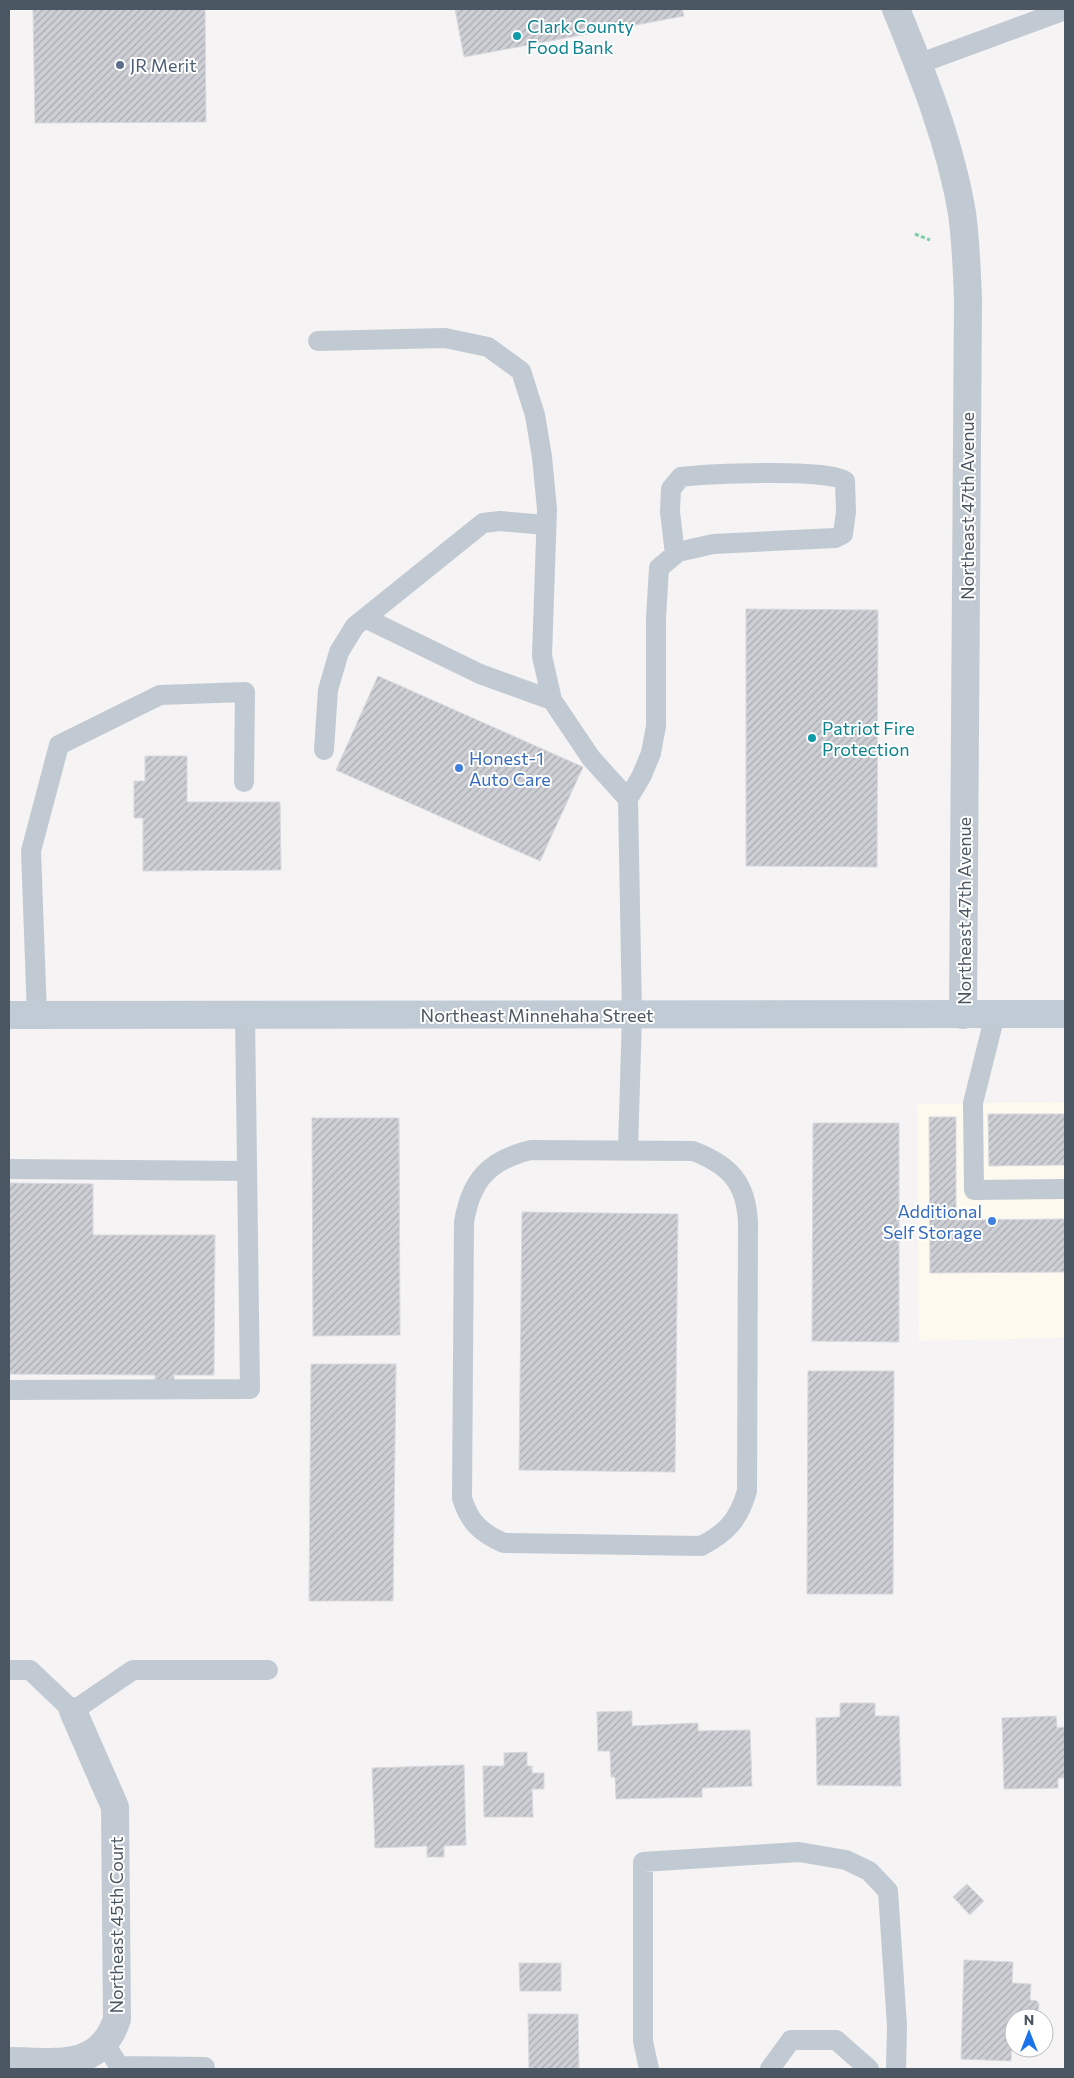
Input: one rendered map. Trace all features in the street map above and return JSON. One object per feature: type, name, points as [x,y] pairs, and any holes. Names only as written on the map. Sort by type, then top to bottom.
[{"type":"main road","name":"Northeast Minnehaha Street","points":[[9,1015],[1065,1014]]},
{"type":"street","name":"Northeast 47th Avenue","points":[[896,9],[918,64],[950,157],[962,212],[967,269],[963,1015]]},
{"type":"street","name":"Northeast 45th Court","points":[[9,2061],[79,2060],[93,2054],[105,2044],[113,2032],[117,2019],[115,1807],[73,1711]]},
{"type":"lane","points":[[918,64],[1060,10]]},
{"type":"lane","points":[[318,341],[445,338],[488,346],[520,372],[534,415],[542,458],[546,525],[542,656],[552,700],[591,758],[628,799]]},
{"type":"lane","points":[[628,1150],[632,1015],[628,799],[642,775],[651,753],[656,726],[656,618],[659,568],[675,554],[713,544],[835,538],[844,534],[846,512],[845,481],[840,477],[816,474],[708,474],[681,477],[671,489],[670,512],[675,554]]},
{"type":"lane","points":[[324,750],[328,690],[339,652],[355,626],[483,523],[500,521],[546,525]]},
{"type":"lane","points":[[365,618],[421,647],[480,674],[552,700]]},
{"type":"lane","points":[[37,1015],[31,851],[59,745],[160,695],[245,692],[244,782]]},
{"type":"lane","points":[[9,1390],[250,1389],[245,1015]]},
{"type":"lane","points":[[995,1015],[973,1103],[974,1190],[1065,1189]]},
{"type":"lane","points":[[531,1150],[628,1150],[693,1151],[712,1158],[728,1169],[740,1185],[747,1203],[747,1492],[742,1510],[732,1526],[718,1538],[701,1546],[504,1543],[489,1536],[476,1526],[467,1513],[462,1498],[464,1222],[468,1201],[477,1182],[492,1166],[510,1155],[531,1150]]},
{"type":"lane","points":[[9,1169],[247,1170]]},
{"type":"lane","points":[[9,1670],[30,1670],[73,1711],[133,1670],[268,1670]]},
{"type":"lane","points":[[648,2069],[643,2041],[643,1862],[799,1852],[846,1860],[869,1871],[888,1891],[897,2026],[896,2069]]},
{"type":"lane","points":[[770,2069],[791,2040],[836,2040],[870,2069]]},
{"type":"lane","points":[[105,2044],[119,2066],[205,2067]]},
{"type":"shaded area","name":"Additional Self Storage","points":[[1065,1102],[1065,1338],[919,1341],[917,1104]]},
{"type":"building","name":"JR Merit","points":[[33,9],[205,9],[206,122],[35,123]]},
{"type":"building","name":"Clark County Food Bank","points":[[455,9],[682,9],[684,16],[464,57]]},
{"type":"building","name":"Patriot Fire Protection","points":[[746,609],[878,610],[877,867],[746,866]]},
{"type":"building","name":"Honest-1 Auto Care","points":[[378,676],[583,767],[540,861],[336,770]]},
{"type":"building","points":[[145,756],[187,756],[187,802],[280,802],[281,870],[143,871],[143,818],[134,818],[134,781],[145,781]]},
{"type":"building","points":[[988,1114],[1065,1114],[1065,1165],[989,1166]]},
{"type":"building","points":[[929,1117],[956,1117],[956,1220],[1065,1219],[1065,1272],[930,1273]]},
{"type":"building","points":[[312,1118],[399,1118],[400,1335],[313,1336]]},
{"type":"building","points":[[813,1123],[899,1123],[899,1342],[812,1341]]},
{"type":"building","points":[[9,1183],[93,1184],[93,1235],[215,1235],[214,1375],[174,1375],[174,1387],[155,1387],[155,1375],[9,1374]]},
{"type":"building","points":[[522,1212],[678,1214],[675,1472],[519,1470]]},
{"type":"building","points":[[311,1364],[396,1364],[393,1601],[309,1601]]},
{"type":"building","points":[[808,1371],[894,1371],[893,1594],[807,1594]]},
{"type":"building","points":[[840,1703],[875,1703],[875,1716],[899,1716],[901,1786],[817,1785],[816,1718],[840,1717]]},
{"type":"building","points":[[632,1711],[632,1726],[698,1723],[698,1731],[750,1730],[752,1786],[702,1788],[702,1797],[616,1799],[615,1777],[611,1777],[610,1751],[598,1751],[597,1712]]},
{"type":"building","points":[[1056,1716],[1057,1728],[1065,1727],[1065,1778],[1058,1778],[1058,1788],[1004,1789],[1002,1718]]},
{"type":"building","points":[[527,1752],[527,1766],[532,1766],[532,1773],[544,1773],[544,1789],[532,1789],[533,1817],[484,1817],[483,1766],[504,1766],[504,1753]]},
{"type":"building","points":[[464,1765],[466,1845],[444,1846],[444,1857],[427,1857],[427,1846],[375,1848],[372,1768]]},
{"type":"building","points":[[967,1884],[984,1901],[970,1915],[953,1897]]},
{"type":"building","points":[[964,1960],[1013,1962],[1012,1983],[1031,1984],[1030,2000],[1037,2001],[1039,2004],[1039,2008],[1004,2008],[1004,2058],[1011,2058],[1011,2061],[961,2059]]},
{"type":"building","points":[[519,1963],[561,1963],[561,1991],[520,1991]]},
{"type":"building","points":[[528,2014],[578,2014],[579,2069],[529,2069]]},
{"type":"place","name":"Clark County Food Bank","points":[[517,36]]},
{"type":"place","name":"JR Merit","points":[[120,65]]},
{"type":"place","name":"Patriot Fire Protection","points":[[812,738]]},
{"type":"place","name":"Honest-1 Auto Care","points":[[459,768]]},
{"type":"place","name":"Additional Self Storage","points":[[992,1221]]}]
